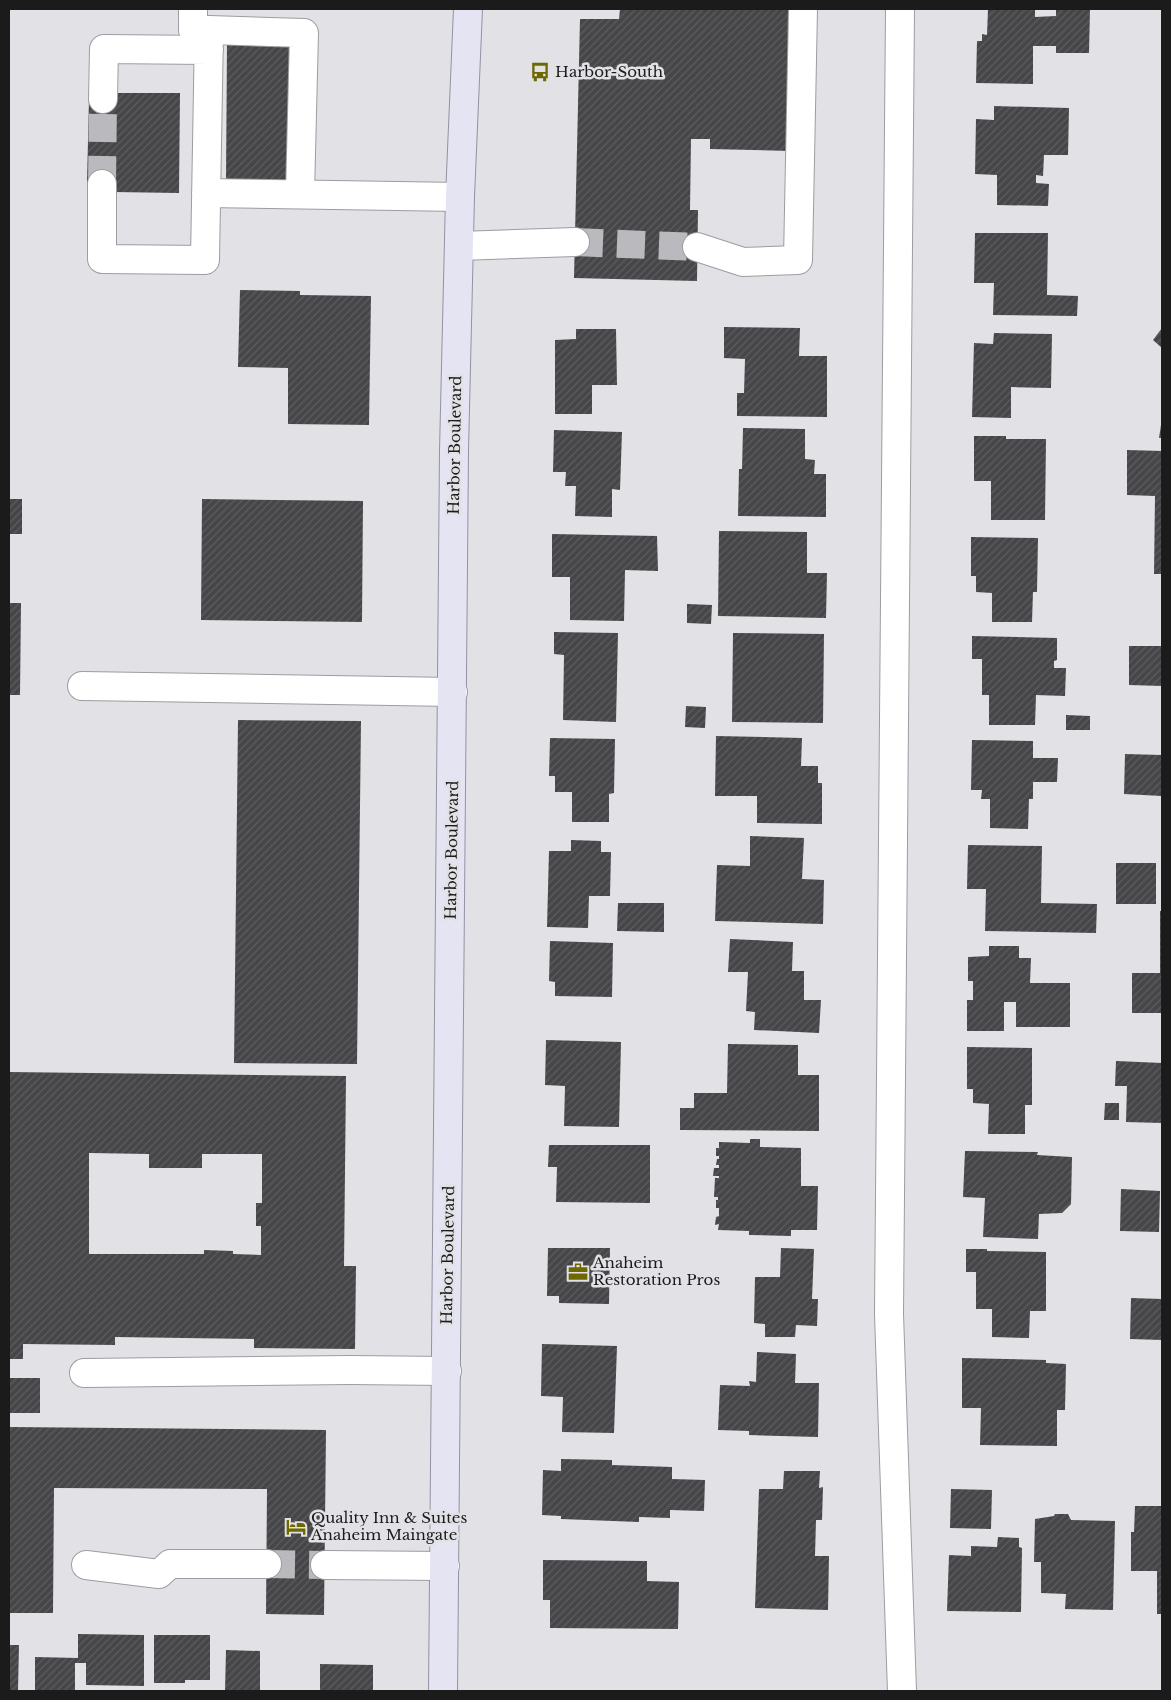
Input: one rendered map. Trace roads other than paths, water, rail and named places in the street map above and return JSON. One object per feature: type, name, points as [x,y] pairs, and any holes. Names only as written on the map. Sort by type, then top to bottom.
[{"type":"main road","name":"Harbor Boulevard","points":[[443,1691],[454,451],[460,197],[468,9]]},
{"type":"street","points":[[697,247],[743,262],[798,260],[803,9]]},
{"type":"street","points":[[900,9],[889,1314],[902,1691]]},
{"type":"street","points":[[103,99],[104,49],[204,30],[304,32],[300,194]]},
{"type":"street","points":[[102,184],[102,259],[205,260],[204,30]]},
{"type":"street","points":[[206,193],[460,197]]},
{"type":"street","points":[[459,246],[575,242]]},
{"type":"street","points":[[82,686],[453,692]]},
{"type":"street","points":[[84,1373],[350,1370],[447,1372]]},
{"type":"street","points":[[86,1565],[160,1574],[170,1564],[267,1564]]},
{"type":"street","points":[[325,1565],[445,1566]]},
{"type":"tunnel","points":[[102,184],[103,99]]},
{"type":"tunnel","points":[[575,242],[697,247]]},
{"type":"tunnel","points":[[267,1564],[325,1565]]},
{"type":"place","name":"Harbor-South","points":[[540,72]]},
{"type":"place","name":"Anaheim Restoration Pros","points":[[578,1272]]},
{"type":"place","name":"Quality Inn & Suites Anaheim Maingate","points":[[296,1527]]}]
